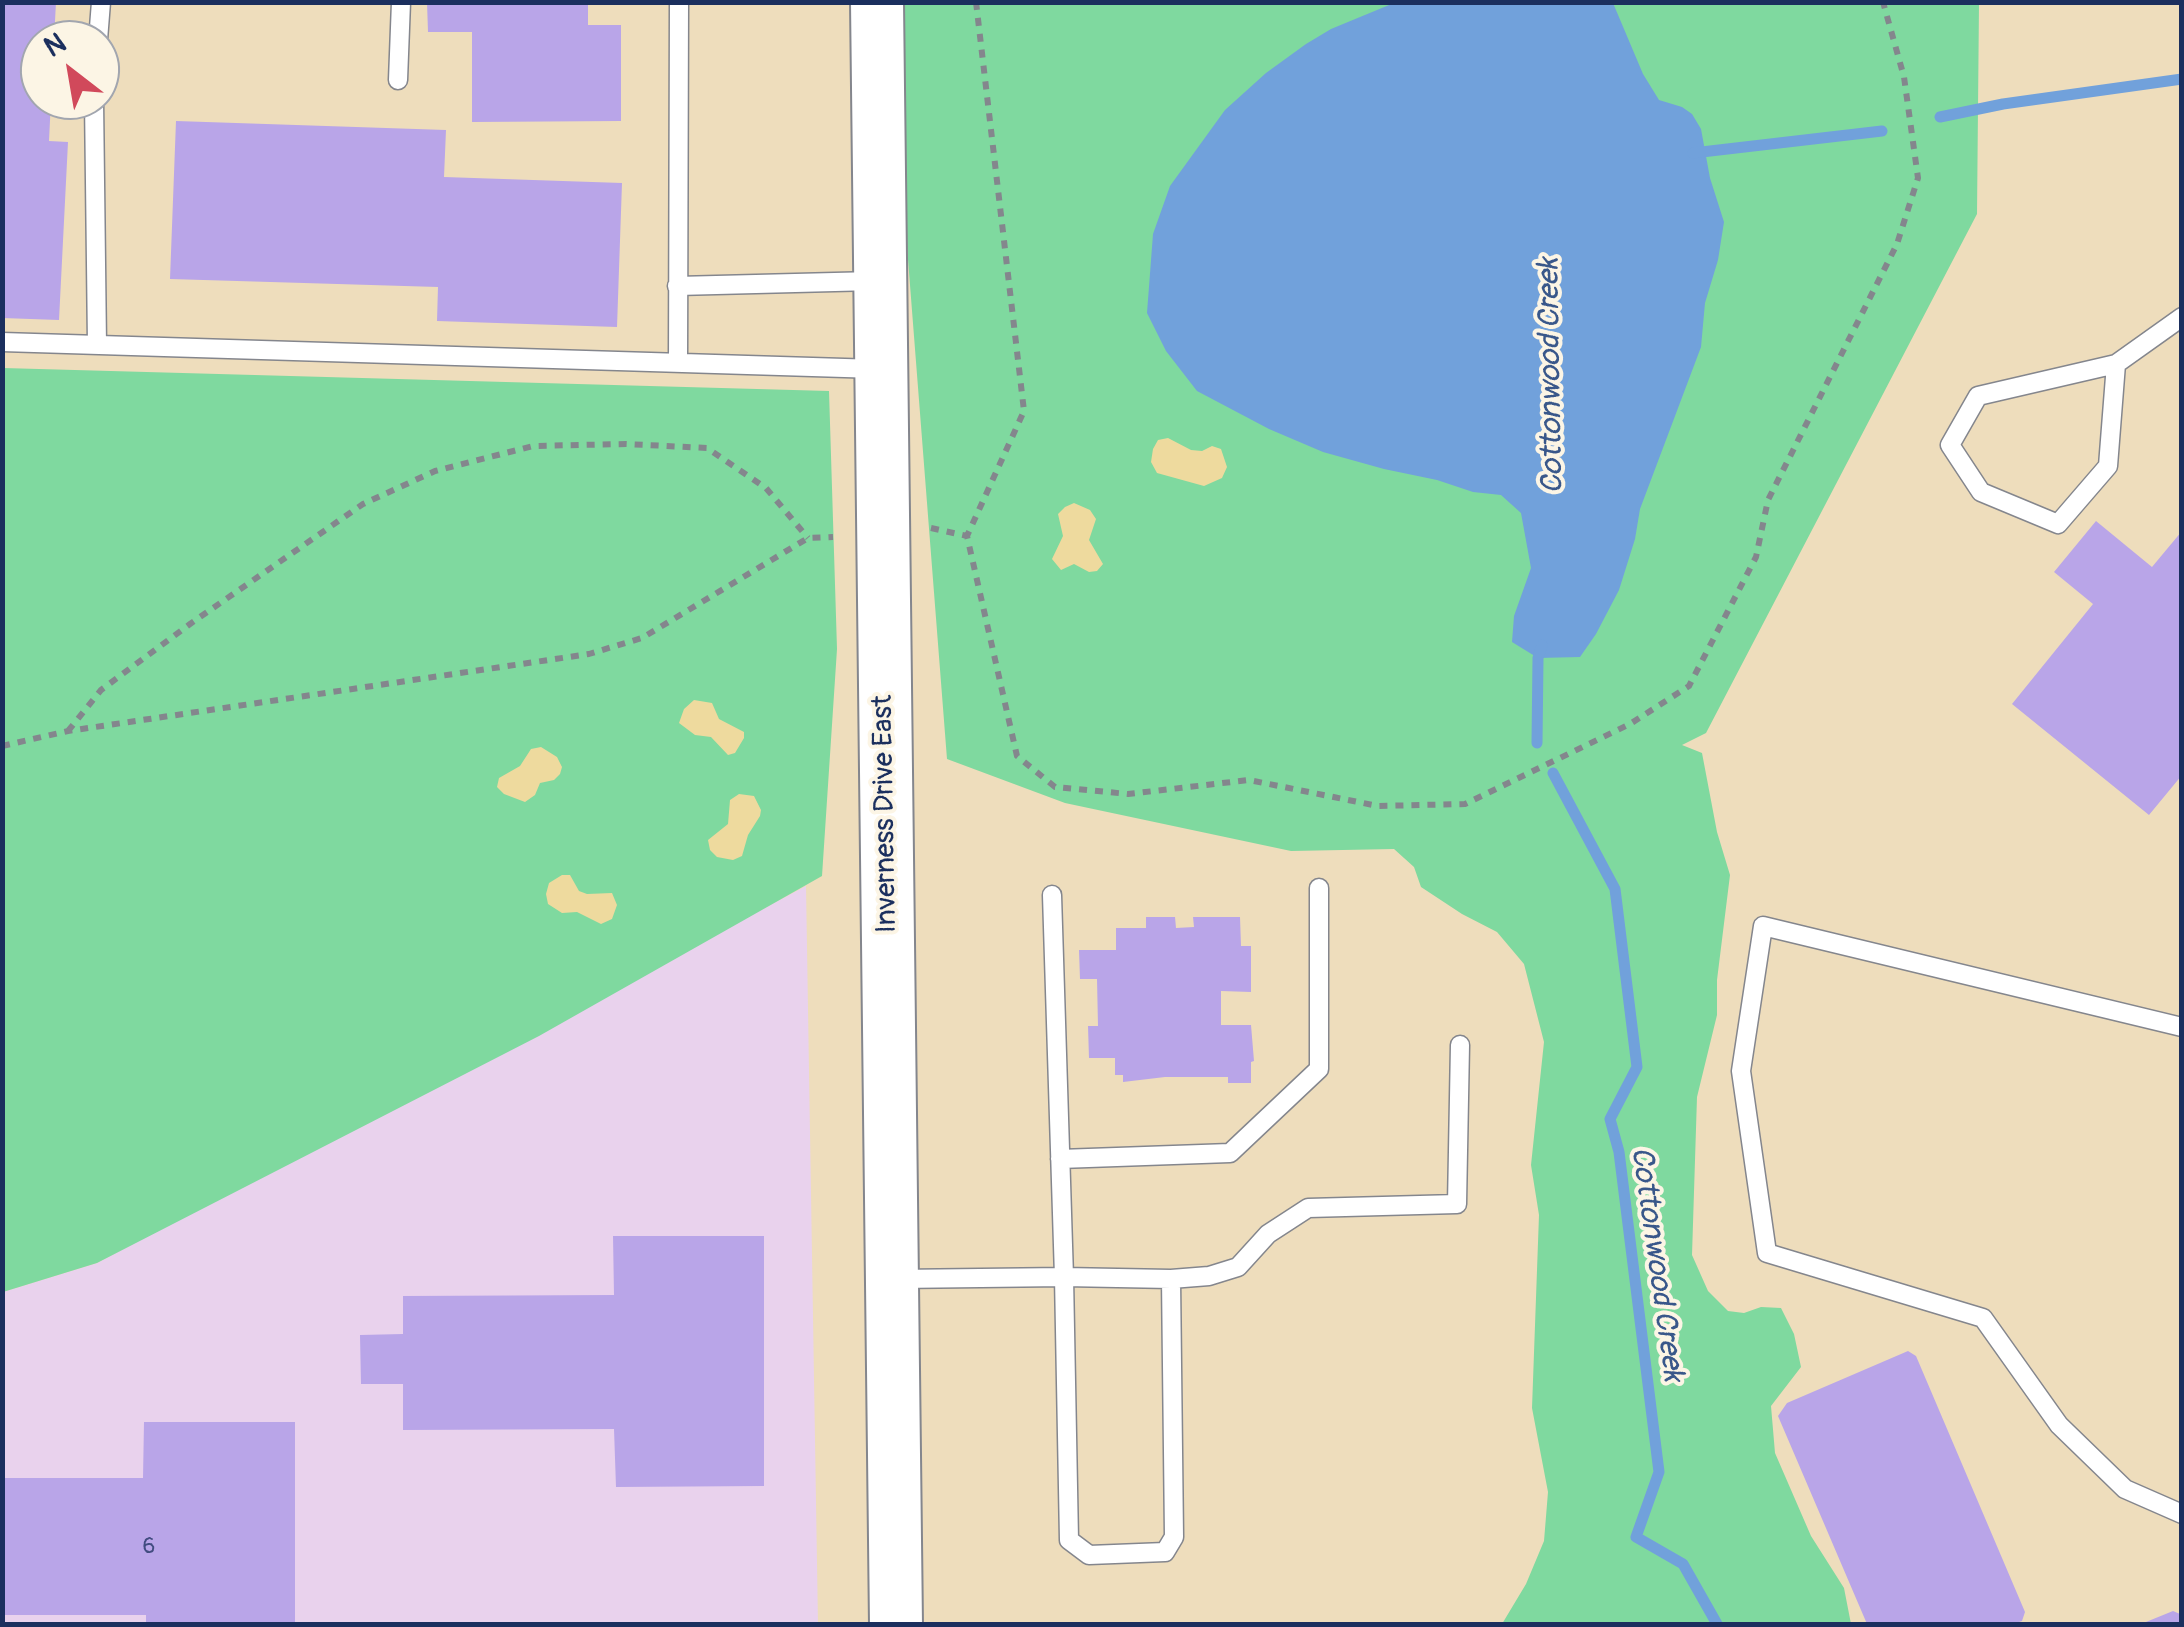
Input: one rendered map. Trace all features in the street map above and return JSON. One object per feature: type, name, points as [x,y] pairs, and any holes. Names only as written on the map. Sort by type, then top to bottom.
[{"type":"main road","name":"Inverness Drive East","points":[[877,2],[896,1624]]},
{"type":"lane","points":[[398,80],[401,2]]},
{"type":"lane","points":[[678,363],[679,2]]},
{"type":"lane","points":[[94,120],[97,345]]},
{"type":"lane","points":[[678,286],[880,281]]},
{"type":"lane","points":[[2116,364],[2108,466],[2058,524],[1981,492],[1950,445],[1978,396],[2116,364],[2182,317]]},
{"type":"lane","points":[[2,342],[881,370]]},
{"type":"lane","points":[[1060,1159],[1230,1153],[1319,1069],[1319,888]]},
{"type":"lane","points":[[1052,895],[1069,1540],[1089,1555],[1166,1552],[1174,1536],[1171,1279]]},
{"type":"lane","points":[[2181,1513],[2125,1489],[2059,1425],[1983,1318],[1768,1253],[1742,1071],[1762,926],[2182,1027]]},
{"type":"lane","points":[[891,1279],[1209,1276],[1238,1267],[1268,1234],[1308,1208],[1457,1204],[1460,1046]]},
{"type":"path","points":[[976,2],[1024,411],[967,536],[1018,756],[1055,788],[1128,794],[1248,780],[1378,806],[1464,804],[1630,724],[1689,686],[1756,557],[1768,500],[1897,244],[1918,178],[1904,77],[1883,2]]},
{"type":"path","points":[[68,731],[101,690],[190,624],[363,504],[435,471],[533,446],[626,444],[707,448],[766,488],[808,538]]},
{"type":"path","points":[[931,528],[967,536]]},
{"type":"path","points":[[2,746],[68,731],[589,654],[642,638],[808,538],[834,537]]},
{"type":"shaded area","points":[[806,886],[818,1624],[3,1624],[3,1292],[97,1263]]},
{"type":"green space","points":[[888,3],[1979,3],[1977,214],[1706,733],[1682,745],[1702,753],[1717,832],[1730,875],[1717,980],[1717,1015],[1697,1097],[1692,1255],[1708,1291],[1728,1311],[1781,1308],[1794,1334],[1801,1367],[1771,1406],[1775,1453],[1811,1536],[1844,1588],[1851,1624],[1502,1624],[1526,1584],[1544,1541],[1548,1492],[1532,1408],[1539,1215],[1531,1165],[1544,1042],[1524,964],[1497,932],[1421,887],[1414,867],[1394,849],[1291,851],[1065,803],[947,759]]},
{"type":"green space","points":[[3,368],[829,391],[837,649],[822,876],[539,1036],[97,1263],[3,1292]]},
{"type":"sand","points":[[1168,438],[1191,450],[1202,451],[1212,446],[1221,449],[1227,467],[1222,478],[1204,486],[1157,473],[1151,462],[1153,449],[1158,440]]},
{"type":"sand","points":[[1074,503],[1090,510],[1096,519],[1089,540],[1103,564],[1097,571],[1089,572],[1074,564],[1061,570],[1052,559],[1063,536],[1058,514]]},
{"type":"sand","points":[[694,700],[712,703],[719,719],[744,732],[735,753],[728,755],[711,737],[695,735],[679,723],[684,709]]},
{"type":"sand","points":[[541,747],[557,757],[562,767],[560,774],[554,780],[540,783],[535,795],[525,802],[504,794],[497,787],[499,778],[520,766],[531,749]]},
{"type":"sand","points":[[739,794],[754,796],[760,816],[748,835],[742,856],[733,860],[717,857],[708,840],[728,824],[730,800]]},
{"type":"sand","points":[[570,875],[579,891],[587,894],[612,893],[617,905],[612,919],[601,924],[577,912],[562,913],[548,904],[549,883]]},
{"type":"water","points":[[1394,3],[1613,3],[1643,74],[1659,100],[1682,107],[1701,129],[1710,178],[1724,222],[1705,303],[1701,347],[1640,509],[1619,590],[1580,657],[1538,658],[1512,642],[1514,616],[1531,568],[1521,513],[1501,495],[1473,492],[1323,452],[1269,429],[1197,391],[1166,351],[1147,313],[1153,234],[1170,186],[1225,110],[1306,44],[1331,29]]},
{"type":"building","points":[[2,2],[56,2],[55,20],[20,20],[20,120],[50,120],[49,141],[68,142],[59,320],[2,318]]},
{"type":"building","points":[[427,2],[588,2],[588,25],[621,25],[621,121],[472,122],[472,32],[428,32]]},
{"type":"building","points":[[176,121],[446,130],[444,177],[622,183],[617,327],[437,321],[438,287],[170,279]]},
{"type":"building","points":[[2096,521],[2152,567],[2182,531],[2182,775],[2149,815],[2012,704],[2093,604],[2054,572]]},
{"type":"building","points":[[1146,917],[1175,917],[1176,928],[1194,927],[1193,917],[1240,917],[1241,946],[1251,946],[1251,992],[1221,991],[1221,1025],[1251,1025],[1251,1083],[1228,1083],[1228,1077],[1123,1082],[1123,1075],[1115,1075],[1115,1058],[1089,1058],[1088,1026],[1098,1026],[1097,979],[1080,979],[1079,950],[1116,950],[1116,928],[1146,928]]},
{"type":"building","points":[[613,1236],[764,1236],[764,1486],[616,1487],[614,1429],[403,1430],[403,1384],[361,1384],[360,1335],[403,1334],[403,1296],[614,1295]]},
{"type":"building","points":[[1908,1351],[1916,1356],[2025,1612],[2022,1621],[1867,1624],[1778,1416],[1787,1403]]},
{"type":"building","points":[[144,1422],[295,1422],[295,1624],[146,1624],[146,1615],[2,1615],[2,1478],[143,1478]]},
{"type":"building","points":[[2173,1611],[2180,1614],[2182,1624],[2141,1624]]},
{"type":"waterway","points":[[1940,117],[2003,104],[2182,79]]},
{"type":"waterway","points":[[1693,153],[1882,131]]},
{"type":"waterway","name":"Cottonwood Creek","points":[[1537,743],[1538,658],[1542,645]]},
{"type":"waterway","name":"Cottonwood Creek","points":[[1553,773],[1615,889],[1637,1067],[1610,1119],[1619,1152],[1659,1472],[1636,1537],[1683,1564],[1717,1624]]}]
